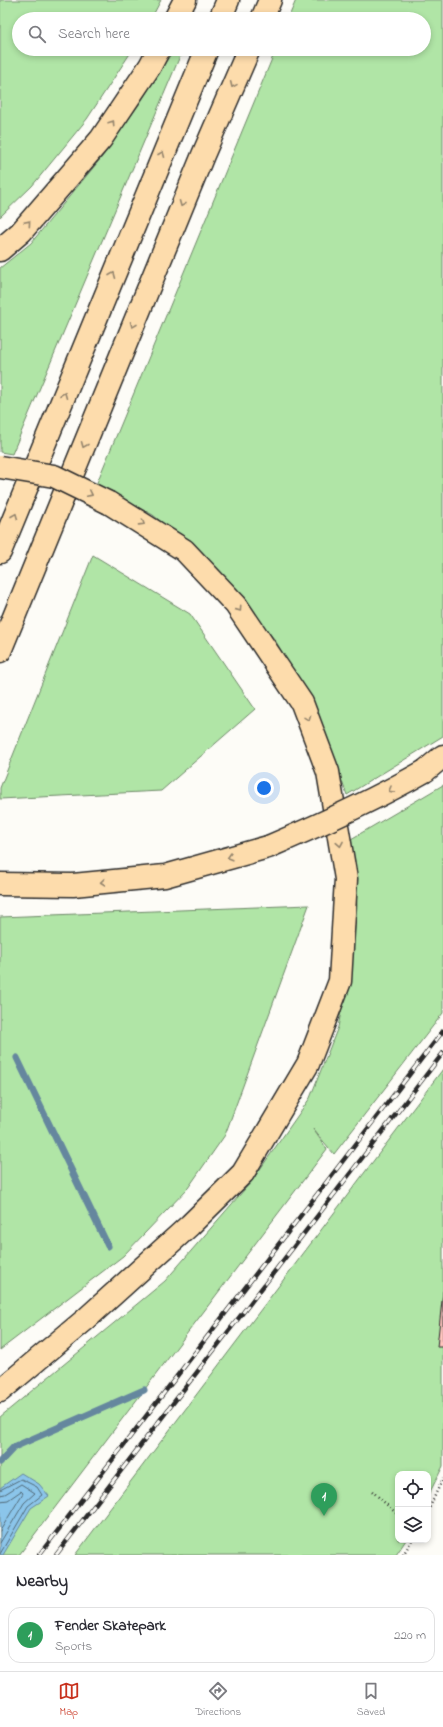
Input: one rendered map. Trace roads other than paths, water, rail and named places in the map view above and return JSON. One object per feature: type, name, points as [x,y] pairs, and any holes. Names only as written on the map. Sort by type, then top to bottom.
[{"type":"highway","points":[[179,12],[185,0]]},
{"type":"highway","points":[[223,12],[228,0]]},
{"type":"highway","points":[[265,12],[270,0]]},
{"type":"highway","points":[[0,250],[21,232],[101,139],[155,56]]},
{"type":"highway","points":[[0,552],[204,56]]},
{"type":"highway","points":[[0,651],[200,163],[246,56]]},
{"type":"highway","points":[[0,467],[54,476],[109,503],[184,550],[236,605],[302,703],[328,772],[346,879],[340,981],[308,1064],[243,1173],[190,1225],[86,1319],[0,1391]]},
{"type":"highway","points":[[0,884],[73,885],[165,876],[268,847],[374,799],[425,771],[443,756]]},
{"type":"water","points":[[21,1473],[39,1484],[49,1496],[31,1508],[3,1555],[0,1555],[0,1488]]},
{"type":"waterway","points":[[17,1058],[108,1246]]},
{"type":"waterway","points":[[0,1462],[14,1447],[144,1390]]},
{"type":"railway","points":[[39,1555],[443,1031]]},
{"type":"railway","points":[[56,1555],[443,1053]]},
{"type":"place","name":"Fender Skatepark","points":[[324,1516]]}]
